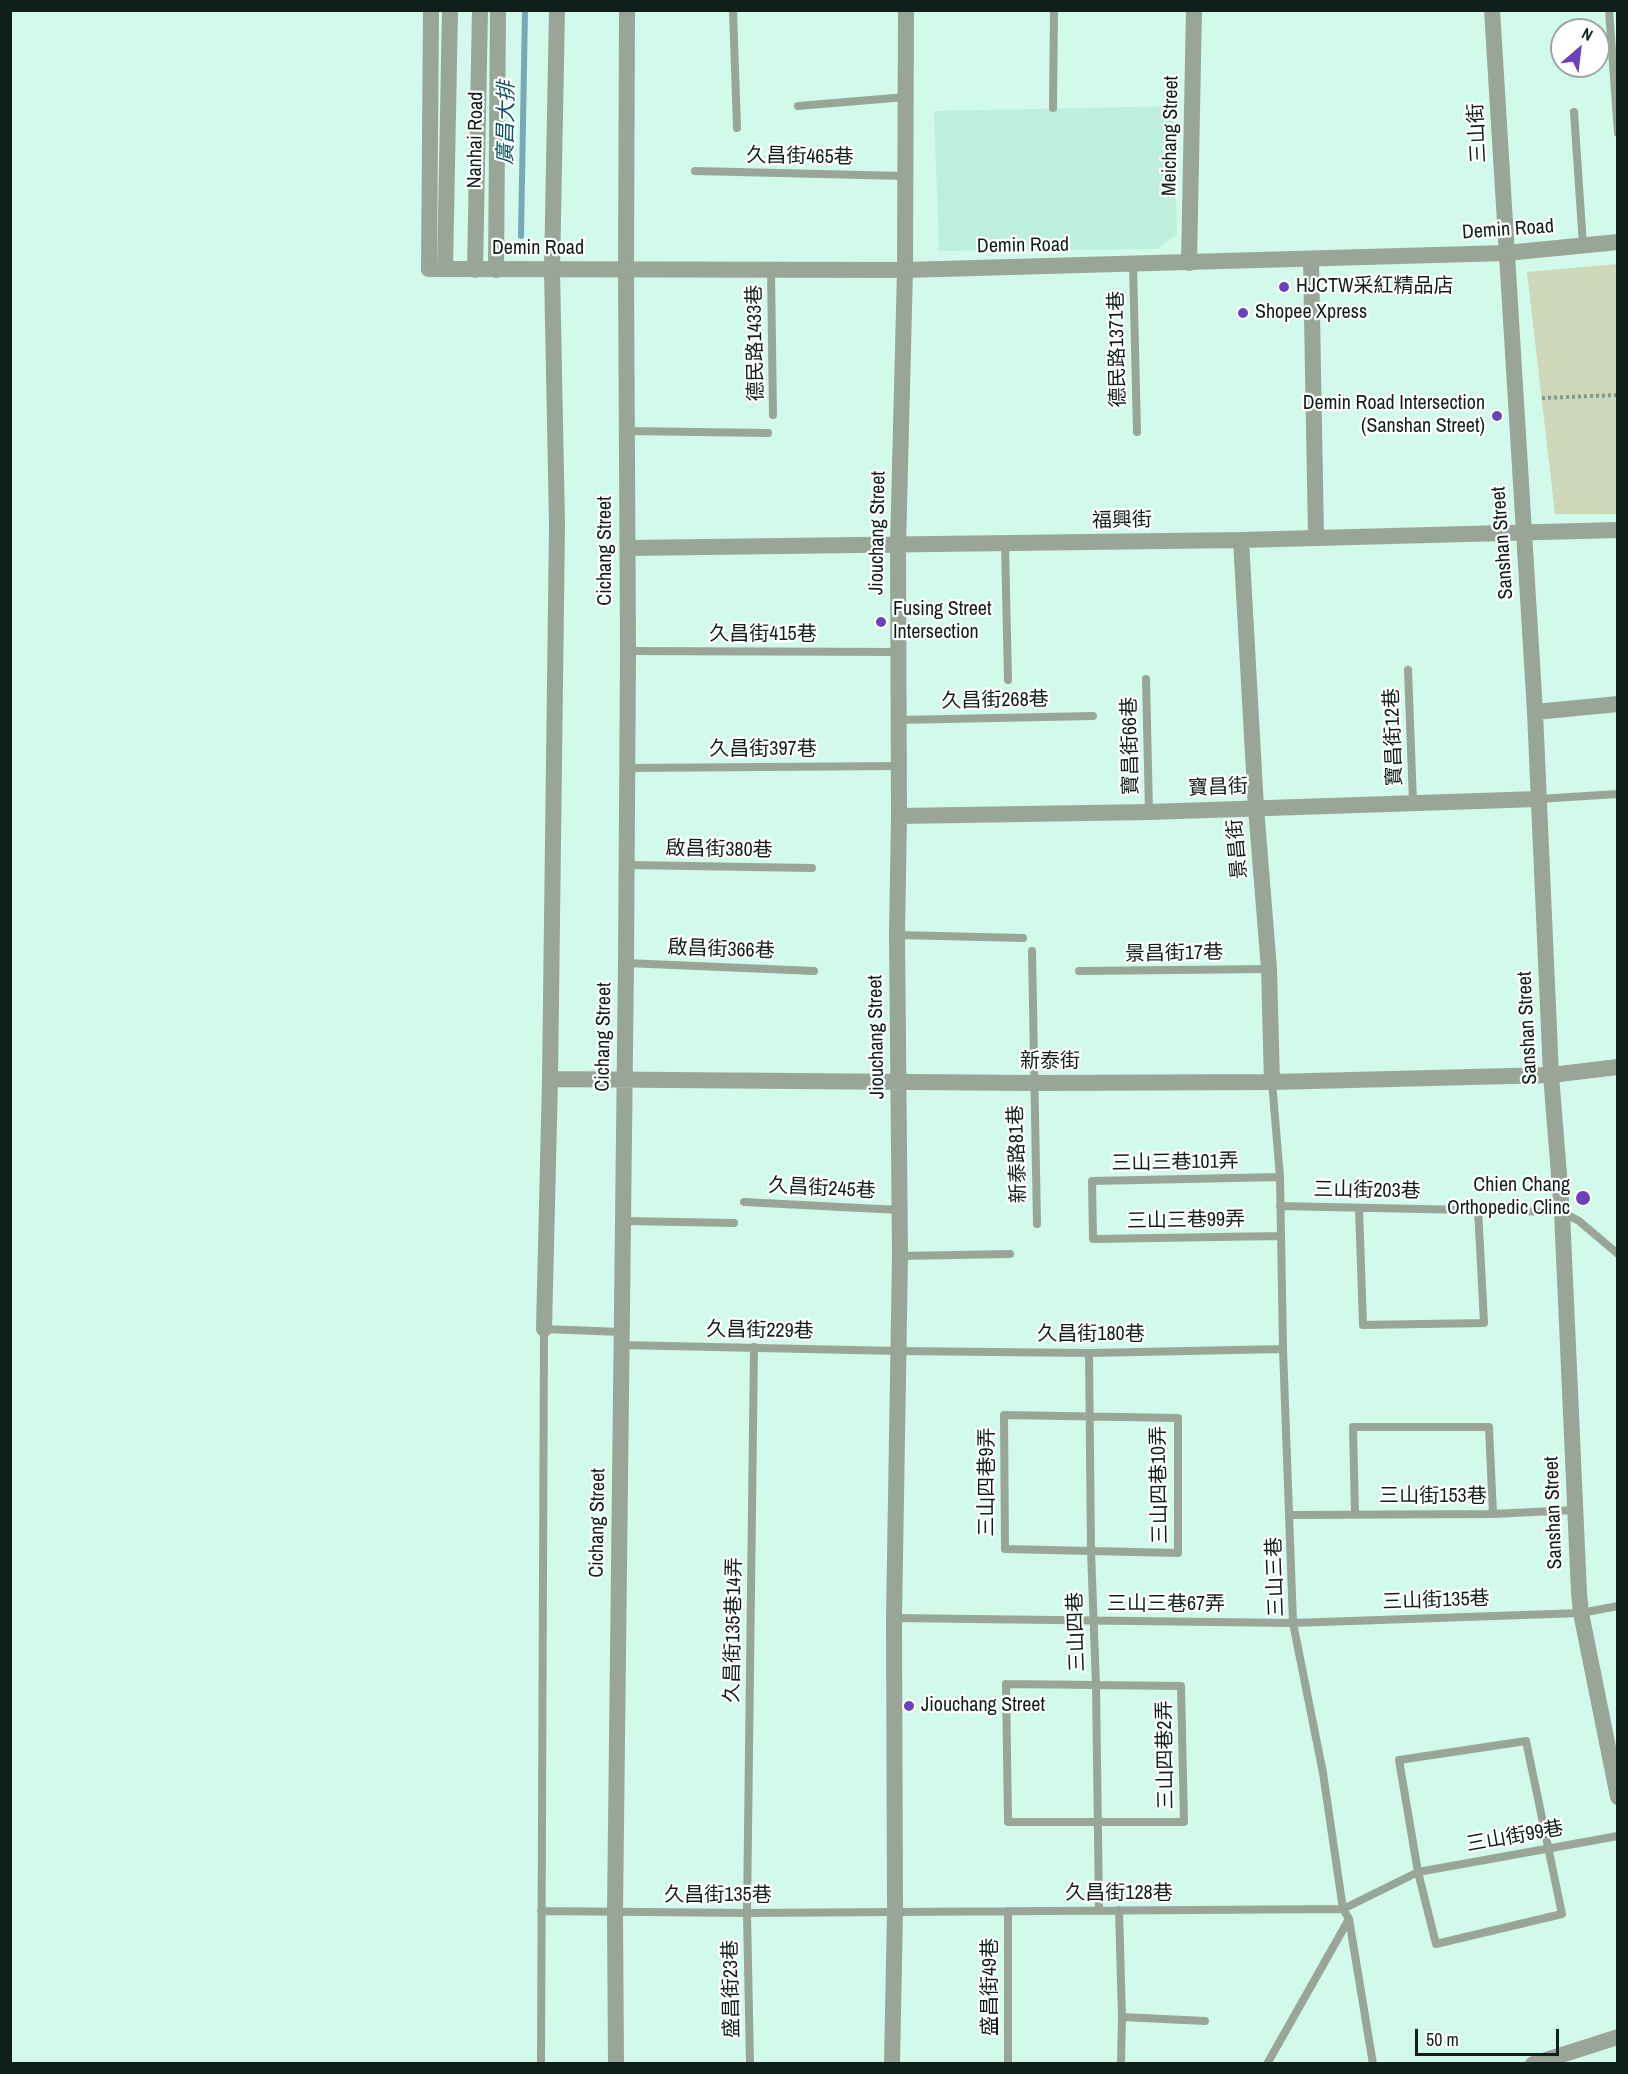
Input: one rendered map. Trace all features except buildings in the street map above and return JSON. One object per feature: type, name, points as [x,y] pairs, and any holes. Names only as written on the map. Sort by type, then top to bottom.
[{"type":"street","points":[[431,10],[437,269]]},
{"type":"street","name":"Nanhai Road","points":[[437,269],[450,10]]},
{"type":"street","name":"Nanhai Road","points":[[475,270],[480,10]]},
{"type":"street","name":"Nanhai Road","points":[[496,270],[498,10]]},
{"type":"street","points":[[544,1329],[550,1079],[557,525],[552,270],[557,10]]},
{"type":"street","name":"Cichang Street","points":[[616,2064],[615,1911],[627,865],[627,10]]},
{"type":"street","name":"Jiouchang Street","points":[[892,2064],[895,1911],[894,1618],[900,1256],[897,935],[898,546],[905,270],[906,10]]},
{"type":"street","name":"Meichang Street","points":[[1189,262],[1194,10]]},
{"type":"street","name":"三山街","points":[[1492,10],[1506,253]]},
{"type":"street","name":"Demin Road","points":[[437,269],[905,270],[1506,253],[1617,242]]},
{"type":"street","name":"Sanshan Street","points":[[1506,253],[1535,712],[1551,1075],[1562,1212],[1581,1613],[1617,1797]]},
{"type":"street","points":[[1311,259],[1316,537]]},
{"type":"street","name":"福興街","points":[[628,548],[1241,540],[1617,530]]},
{"type":"street","name":"景昌街","points":[[1241,540],[1256,808],[1269,969],[1272,1082]]},
{"type":"street","points":[[1535,712],[1617,704]]},
{"type":"street","name":"寶昌街","points":[[899,816],[1149,812],[1538,799]]},
{"type":"street","name":"新泰街","points":[[550,1079],[1033,1083],[1272,1082],[1551,1075],[1617,1066]]},
{"type":"street","points":[[1533,2064],[1617,2037]]},
{"type":"lane","points":[[733,10],[737,128]]},
{"type":"lane","points":[[1053,108],[1054,10]]},
{"type":"lane","points":[[1609,10],[1617,133]]},
{"type":"lane","points":[[798,106],[907,97]]},
{"type":"lane","points":[[1574,112],[1583,245]]},
{"type":"lane","name":"久昌街465巷","points":[[695,171],[905,176]]},
{"type":"lane","name":"德民路1371巷","points":[[1133,264],[1137,432]]},
{"type":"lane","name":"德民路1433巷","points":[[771,270],[773,415]]},
{"type":"lane","points":[[626,431],[768,433]]},
{"type":"lane","points":[[1005,544],[1008,680]]},
{"type":"lane","name":"久昌街415巷","points":[[628,651],[898,652]]},
{"type":"lane","name":"寶昌街12巷","points":[[1408,670],[1413,802]]},
{"type":"lane","name":"寶昌街66巷","points":[[1146,679],[1149,812]]},
{"type":"lane","name":"久昌街268巷","points":[[898,720],[1093,716]]},
{"type":"lane","name":"久昌街397巷","points":[[627,768],[898,766]]},
{"type":"lane","points":[[1538,799],[1617,794]]},
{"type":"lane","name":"啟昌街380巷","points":[[627,865],[812,868]]},
{"type":"lane","points":[[897,935],[1023,938]]},
{"type":"lane","name":"新泰路81巷","points":[[1032,951],[1037,1224]]},
{"type":"lane","name":"啟昌街366巷","points":[[626,963],[814,971]]},
{"type":"lane","name":"景昌街17巷","points":[[1079,971],[1269,969]]},
{"type":"lane","name":"三山三巷","points":[[1272,1082],[1280,1177],[1283,1349],[1291,1515],[1293,1623],[1323,1773],[1343,1909],[1349,1919],[1373,2064]]},
{"type":"lane","name":"三山三巷101弄","points":[[1093,1239],[1092,1181],[1280,1177]]},
{"type":"lane","name":"久昌街245巷","points":[[744,1202],[899,1210]]},
{"type":"lane","name":"三山街203巷","points":[[1280,1206],[1562,1212]]},
{"type":"lane","points":[[1359,1208],[1363,1325],[1484,1323],[1478,1209]]},
{"type":"lane","points":[[1562,1212],[1579,1221],[1617,1253]]},
{"type":"lane","points":[[623,1221],[734,1223]]},
{"type":"lane","name":"三山三巷99弄","points":[[1093,1239],[1280,1236]]},
{"type":"lane","points":[[900,1256],[1010,1254]]},
{"type":"lane","points":[[541,2064],[544,1329]]},
{"type":"lane","name":"久昌街229巷","points":[[544,1329],[621,1338],[754,1347],[898,1351]]},
{"type":"lane","name":"久昌街135巷14弄","points":[[747,1913],[754,1347]]},
{"type":"lane","name":"久昌街180巷","points":[[898,1351],[1089,1353],[1283,1349]]},
{"type":"lane","name":"三山四巷","points":[[1089,1353],[1092,1621],[1096,1685],[1099,1910]]},
{"type":"lane","name":"三山四巷9弄","points":[[1089,1415],[1004,1415],[1005,1549],[1091,1551]]},
{"type":"lane","name":"三山四巷10弄","points":[[1089,1415],[1178,1418],[1178,1553],[1091,1551]]},
{"type":"lane","points":[[1355,1515],[1353,1426],[1489,1426],[1493,1514]]},
{"type":"lane","name":"三山街153巷","points":[[1291,1515],[1493,1514],[1575,1510]]},
{"type":"lane","name":"三山街135巷","points":[[1293,1623],[1581,1613],[1617,1606]]},
{"type":"lane","name":"三山三巷67弄","points":[[894,1618],[1293,1623]]},
{"type":"lane","points":[[1096,1685],[1006,1684],[1008,1822],[1098,1823]]},
{"type":"lane","name":"三山四巷2弄","points":[[1096,1685],[1181,1686],[1185,1822],[1098,1823]]},
{"type":"lane","points":[[1526,1741],[1548,1848],[1562,1914],[1436,1944],[1418,1872],[1398,1760],[1526,1741]]},
{"type":"lane","name":"三山街99巷","points":[[1343,1909],[1418,1872],[1617,1836]]},
{"type":"lane","name":"久昌街128巷","points":[[895,1911],[1343,1909]]},
{"type":"lane","points":[[1119,1910],[1121,2064]]},
{"type":"lane","name":"久昌街135巷","points":[[541,1911],[747,1913],[895,1911]]},
{"type":"lane","name":"盛昌街49巷","points":[[1008,1911],[1008,2064]]},
{"type":"lane","name":"盛昌街23巷","points":[[747,1913],[750,2064]]},
{"type":"lane","points":[[1267,2064],[1349,1919]]},
{"type":"lane","points":[[1122,2017],[1205,2021]]},
{"type":"path","points":[[1542,398],[1617,395]]},
{"type":"shaded area","points":[[1174,106],[1177,235],[1157,249],[939,251],[934,111]]},
{"type":"shaded area","points":[[1617,264],[1617,514],[1555,514],[1527,272]]},
{"type":"waterway","name":"廣昌大排","points":[[521,236],[525,10]]},
{"type":"place","name":"HJCTW采紅精品店","points":[[1284,287]]},
{"type":"place","name":"Shopee Xpress","points":[[1243,313]]},
{"type":"place","name":"Demin Road Intersection (Sanshan Street)","points":[[1497,416]]},
{"type":"place","name":"Fusing Street Intersection","points":[[881,622]]},
{"type":"place","name":"Chien Chang Orthopedic Clinc","points":[[1583,1198]]},
{"type":"place","name":"Jiouchang Street","points":[[909,1706]]}]
